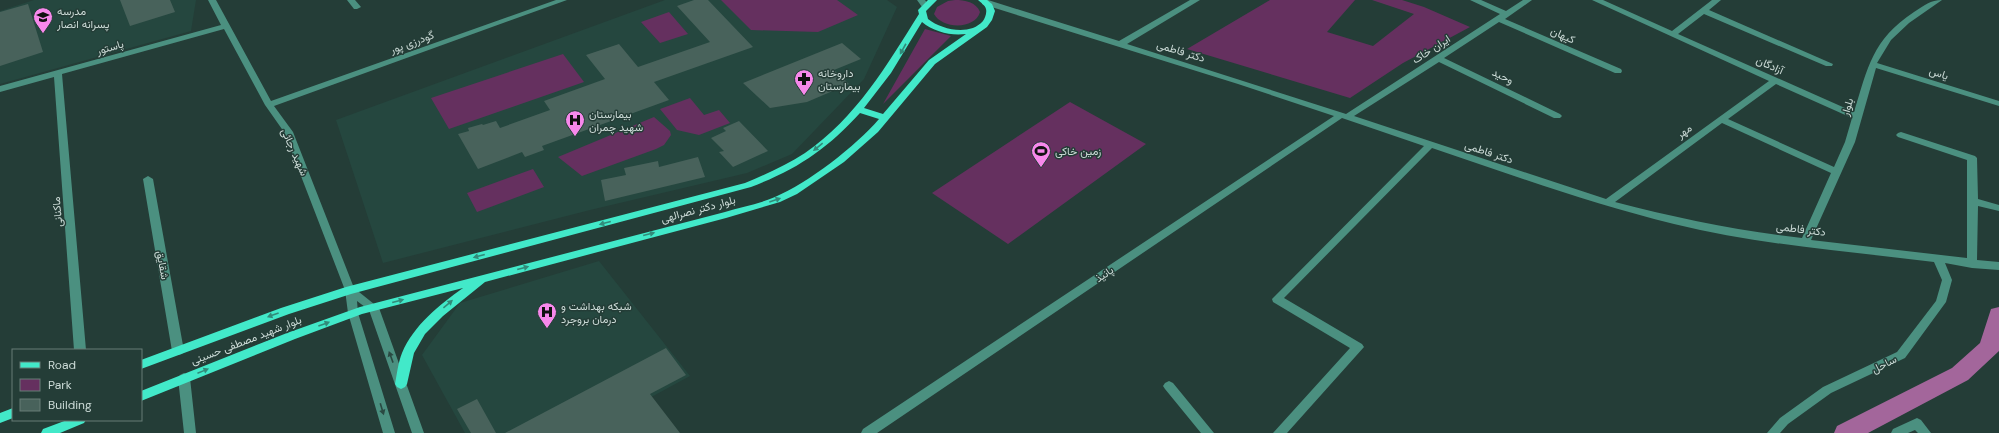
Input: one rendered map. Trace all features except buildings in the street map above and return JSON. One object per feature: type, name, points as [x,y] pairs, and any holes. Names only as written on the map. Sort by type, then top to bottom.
[{"type":"main road","points":[[923,3],[933,0]]},
{"type":"main road","points":[[922,15],[924,20],[934,28],[950,32],[969,31],[984,25],[991,16],[991,11],[986,1]]},
{"type":"main road","name":"بلوار دکتر نصرالهی","points":[[350,290],[748,186],[777,173],[809,154],[837,132],[858,109],[899,56],[922,15],[923,3]]},
{"type":"main road","name":"بلوار دکتر نصرالهی","points":[[357,312],[726,215],[777,200],[806,186],[841,160],[875,130],[932,62],[984,25]]},
{"type":"main road","points":[[858,109],[886,118]]},
{"type":"main road","points":[[401,384],[408,353],[423,331],[445,307],[486,277]]},
{"type":"main road","name":"بلوار شهید مصطفی حسینی","points":[[142,365],[285,311],[350,290]]},
{"type":"main road","name":"بلوار شهید مصطفی حسینی","points":[[142,396],[357,312]]},
{"type":"main road","points":[[0,418],[12,413]]},
{"type":"main road","points":[[47,433],[77,421]]},
{"type":"street","name":"شهید رجائی","points":[[212,0],[269,106],[288,132],[350,290],[389,433]]},
{"type":"street","points":[[351,0],[357,7]]},
{"type":"street","name":"گودرزی پور","points":[[269,106],[563,0]]},
{"type":"street","points":[[1120,44],[1196,0]]},
{"type":"street","name":"کیهان","points":[[1474,0],[1503,16],[1618,71]]},
{"type":"street","name":"ایران خاک","points":[[1344,116],[1528,0]]},
{"type":"street","name":"آزادگان","points":[[1596,0],[1610,2],[1673,34],[1857,117]]},
{"type":"street","points":[[1673,34],[1717,0]]},
{"type":"street","name":"بلوار","points":[[1805,242],[1850,142],[1873,64],[1888,38],[1906,21],[1938,0]]},
{"type":"street","name":"دکتر فاطمی","points":[[986,1],[1607,202],[1675,221],[1721,230],[1805,242],[1972,264],[1999,266]]},
{"type":"street","points":[[1704,10],[1829,64]]},
{"type":"street","name":"پاستور","points":[[0,89],[226,26]]},
{"type":"street","name":"وحید","points":[[1438,58],[1557,116]]},
{"type":"street","name":"یاس","points":[[1873,64],[1998,104]]},
{"type":"street","name":"ماکنانی","points":[[58,73],[80,349]]},
{"type":"street","name":"مهر","points":[[1607,202],[1775,80]]},
{"type":"street","name":"پانیذ","points":[[867,433],[1344,116]]},
{"type":"street","points":[[1720,119],[1836,172]]},
{"type":"street","points":[[1901,134],[1972,158],[1972,264]]},
{"type":"street","points":[[1279,433],[1358,347],[1277,299],[1430,145]]},
{"type":"street","name":"شقایق","points":[[148,179],[178,351]]},
{"type":"street","points":[[1973,201],[1999,208]]},
{"type":"street","name":"ساحل","points":[[1773,433],[1784,421],[1827,390],[1901,355],[1941,302],[1946,280],[1938,259]]},
{"type":"street","points":[[350,290],[374,308],[418,433]]},
{"type":"street","points":[[184,378],[190,433]]},
{"type":"street","points":[[1170,386],[1208,433]]},
{"type":"street","points":[[1897,433],[1921,428]]},
{"type":"shaded area","points":[[34,0],[196,0],[191,31],[0,84],[0,11]]},
{"type":"shaded area","name":"بیمارستان شهید چمران","points":[[665,0],[887,0],[897,7],[864,79],[792,154],[747,173],[590,210],[383,263],[336,120]]},
{"type":"shaded area","name":"شبکه بهداشت و درمان بروجرد","points":[[599,261],[690,376],[585,433],[465,433],[422,355],[460,303]]},
{"type":"green space","points":[[721,0],[837,0],[858,15],[818,32],[751,30]]},
{"type":"green space","points":[[963,0],[976,6],[980,12],[977,18],[972,22],[958,25],[944,23],[938,19],[934,14],[937,7],[948,1]]},
{"type":"green space","points":[[1270,0],[1355,0],[1327,32],[1373,46],[1414,14],[1372,0],[1402,0],[1424,7],[1470,27],[1403,63],[1350,98],[1187,49]]},
{"type":"green space","points":[[669,12],[688,34],[660,43],[641,22]]},
{"type":"green space","points":[[925,29],[951,36],[883,104]]},
{"type":"green space","points":[[563,54],[584,82],[449,129],[431,98]]},
{"type":"green space","points":[[690,98],[704,115],[719,110],[730,123],[699,135],[677,130],[660,109]]},
{"type":"green space","name":"زمین خاکی","points":[[1070,102],[1146,144],[1008,244],[932,193]]},
{"type":"green space","points":[[654,117],[670,131],[671,135],[664,145],[656,149],[582,176],[558,157]]},
{"type":"green space","points":[[533,169],[544,187],[477,212],[467,193]]},
{"type":"waterway","points":[[1846,433],[1960,374],[1990,347],[1999,315]]},
{"type":"place","name":"مدرسه پسرانه انصار","points":[[43,34]]},
{"type":"place","name":"داروخانه بیمارستان","points":[[804,96]]},
{"type":"place","name":"بیمارستان شهید چمران","points":[[575,137]]},
{"type":"place","name":"زمین خاکی","points":[[1041,168]]},
{"type":"place","name":"شبکه بهداشت و درمان بروجرد","points":[[547,329]]}]
